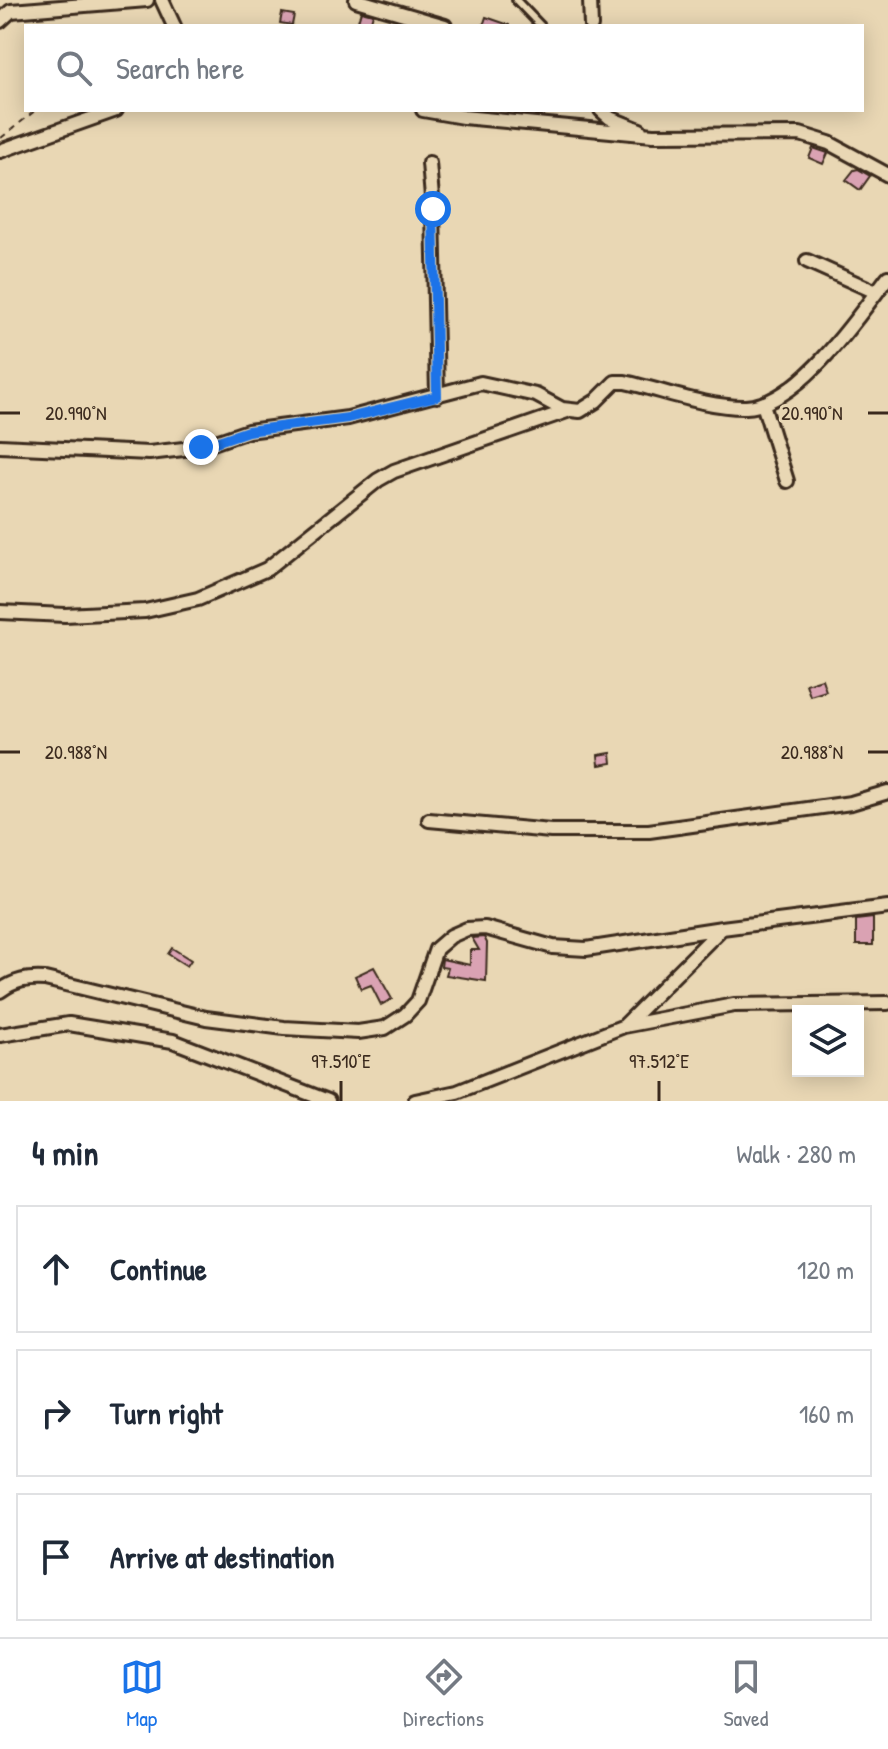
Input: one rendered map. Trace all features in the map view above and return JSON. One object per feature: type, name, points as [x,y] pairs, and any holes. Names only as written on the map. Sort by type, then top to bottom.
[{"type":"street","points":[[0,21],[5,9],[147,0]]},
{"type":"street","points":[[162,0],[173,24]]},
{"type":"street","points":[[356,0],[438,24]]},
{"type":"street","points":[[590,0],[591,24]]},
{"type":"street","points":[[0,151],[110,112]]},
{"type":"street","points":[[434,112],[653,135],[800,134],[829,143],[888,175]]},
{"type":"street","points":[[603,112],[610,118],[653,135]]},
{"type":"street","points":[[429,163],[433,209],[437,396]]},
{"type":"street","points":[[807,261],[876,292]]},
{"type":"street","points":[[0,446],[149,453],[201,447],[248,431],[348,418],[481,383],[536,395],[562,409],[580,411],[596,401],[615,382],[724,406],[749,407],[763,404],[786,392],[831,351],[888,277]]},
{"type":"street","points":[[763,404],[787,481]]},
{"type":"street","points":[[0,612],[65,615],[145,611],[198,599],[267,569],[378,480],[394,471],[570,410]]},
{"type":"street","points":[[429,820],[566,832],[649,831],[851,803],[888,792]]},
{"type":"street","points":[[0,991],[26,978],[45,979],[206,1018],[284,1028],[358,1032],[385,1028],[405,1015],[418,1001],[436,949],[451,936],[467,929],[485,928],[553,947],[586,949],[888,907]]},
{"type":"street","points":[[624,1026],[722,928]]},
{"type":"street","points":[[415,1101],[457,1092],[624,1026],[734,1005],[888,1003]]},
{"type":"street","points":[[0,1035],[69,1024],[173,1041],[328,1101]]},
{"type":"lane","points":[[516,0],[539,24]]},
{"type":"path","points":[[0,138],[33,112]]},
{"type":"building","points":[[361,11],[373,14],[370,24],[358,21]]},
{"type":"building","points":[[282,13],[294,15],[292,24],[280,23]]},
{"type":"building","points":[[486,17],[506,24],[484,24]]},
{"type":"building","points":[[813,148],[828,153],[823,164],[809,158]]},
{"type":"building","points":[[858,169],[870,176],[860,190],[846,180]]},
{"type":"building","points":[[822,679],[826,691],[810,696],[806,684]]},
{"type":"building","points":[[611,753],[612,763],[599,765],[598,755]]},
{"type":"building","points":[[873,918],[873,945],[856,945],[856,920]]},
{"type":"building","points":[[484,937],[487,943],[486,981],[446,975],[448,968],[441,967],[442,959],[470,965],[470,950],[479,950],[472,938]]},
{"type":"building","points":[[172,948],[191,960],[187,966],[168,954]]},
{"type":"building","points":[[374,967],[392,999],[381,1005],[371,985],[361,989],[355,976]]},
{"type":"route","points":[[201,447],[248,431],[348,418],[437,396],[433,209]]}]
